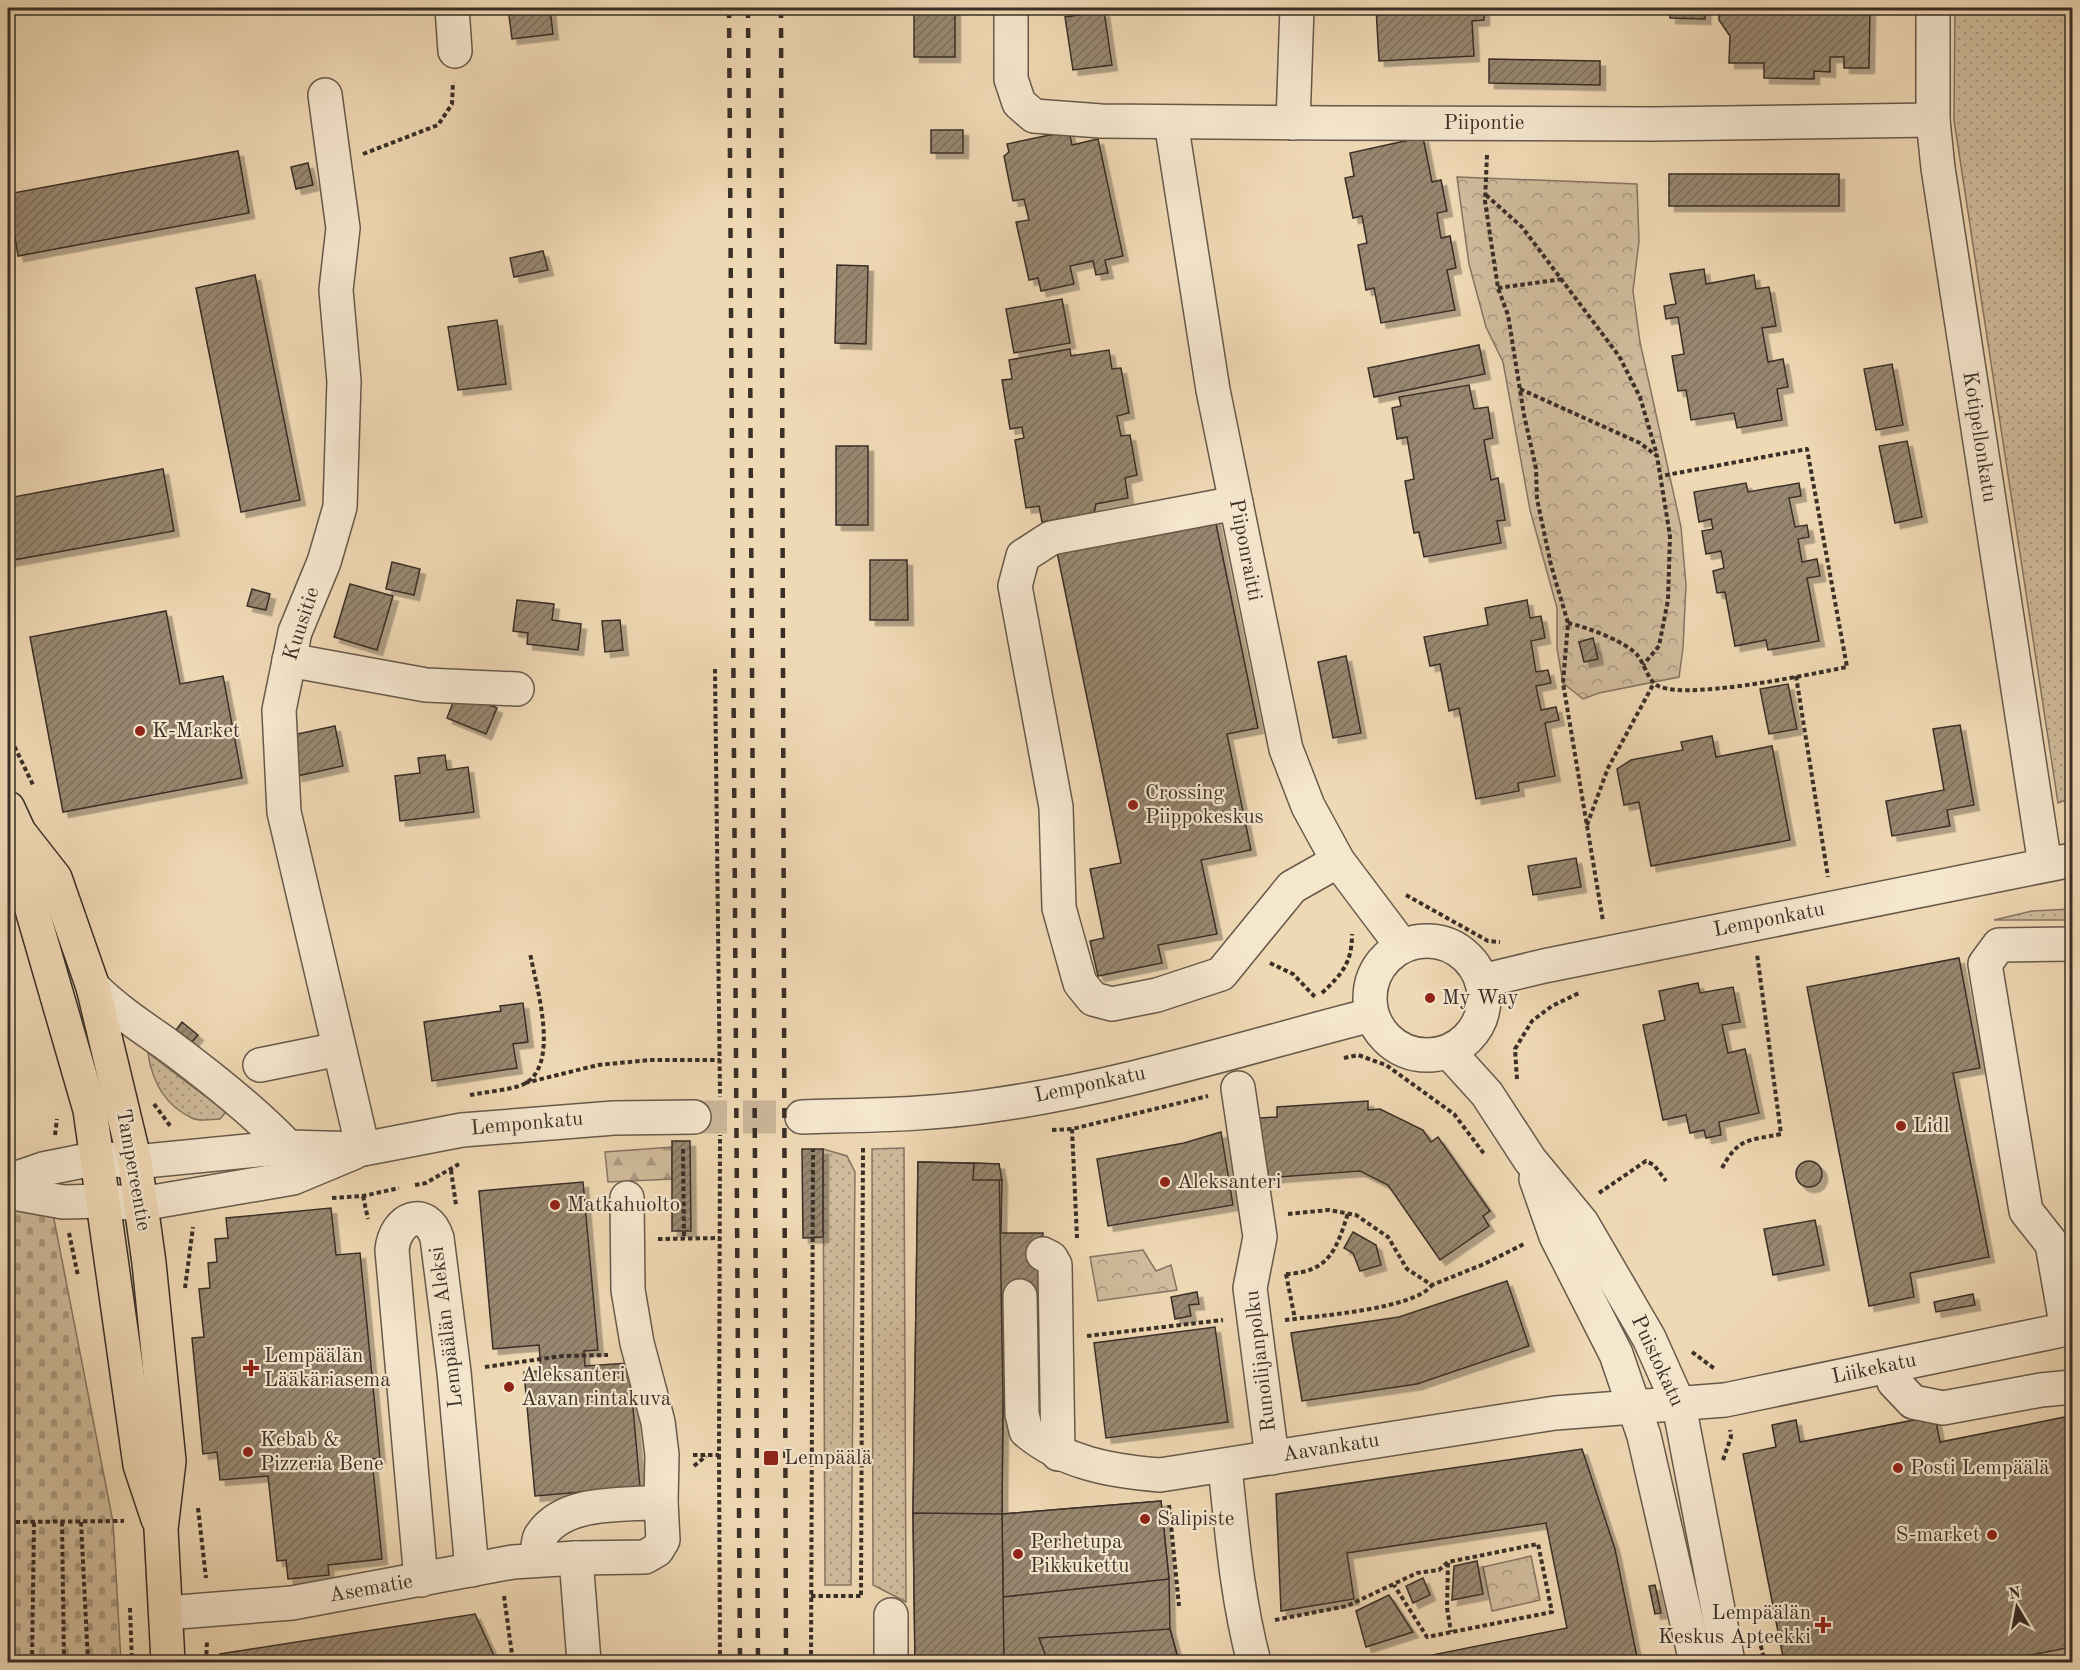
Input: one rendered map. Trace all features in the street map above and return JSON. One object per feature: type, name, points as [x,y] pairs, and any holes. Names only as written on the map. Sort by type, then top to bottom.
[{"type":"main road","name":"Tampereentie","points":[[13,820],[55,878],[93,987],[135,1162],[168,1461],[161,1529],[168,1662]]},
{"type":"main road","name":"Tampereentie","points":[[13,820],[26,889],[90,1110],[140,1465],[161,1529]]},
{"type":"street","points":[[452,8],[455,51]]},
{"type":"street","name":"Piipontie","points":[[1011,8],[1011,79],[1019,103],[1034,116],[1101,121],[1293,123],[1654,124],[1933,120]]},
{"type":"street","points":[[1293,123],[1297,8]]},
{"type":"street","name":"Kotipellonkatu","points":[[1933,8],[1933,120],[1961,324],[2062,860]]},
{"type":"street","name":"Kuusitie","points":[[326,95],[343,228],[336,290],[344,381],[340,507],[324,562],[295,632],[279,710],[284,812],[363,1149]]},
{"type":"street","name":"Piiponraitti","points":[[1171,122],[1213,390],[1286,749],[1308,806],[1338,861],[1402,946]]},
{"type":"street","points":[[1236,503],[1051,538],[1023,556],[1015,586],[1056,807],[1059,908],[1080,983],[1093,999],[1112,1004],[1196,984],[1221,974],[1292,886],[1338,861]]},
{"type":"street","points":[[289,660],[426,685],[518,689]]},
{"type":"street","name":"Lemponkatu","points":[[1482,981],[1555,963],[2062,860]]},
{"type":"street","points":[[1421,941],[1440,942],[1458,950],[1473,964],[1482,981],[1484,998],[1482,1015],[1475,1030],[1464,1043],[1449,1052],[1430,1056],[1411,1054],[1393,1045],[1380,1032],[1371,1015],[1369,999],[1371,982],[1388,955],[1402,946],[1421,941]]},
{"type":"street","points":[[2062,1242],[2026,1211],[1985,964],[1999,945],[2073,944]]},
{"type":"street","points":[[93,987],[118,1011],[174,1051],[271,1129],[288,1147]]},
{"type":"street","name":"Lemponkatu","points":[[808,1128],[902,1113],[992,1106],[1082,1090],[1320,1013],[1371,1015]]},
{"type":"street","points":[[260,1065],[339,1049]]},
{"type":"street","name":"Puistokatu","points":[[1449,1052],[1487,1094],[1530,1160],[1582,1222],[1649,1338],[1679,1405],[1728,1662]]},
{"type":"street","name":"Runoilijanpolku","points":[[1238,1088],[1260,1247],[1252,1271],[1250,1288],[1272,1458]]},
{"type":"street","name":"Lemponkatu","points":[[8,1192],[63,1203],[104,1201],[141,1204],[293,1178],[363,1149],[462,1130],[614,1118],[712,1118]]},
{"type":"street","name":"Lemponkatu","points":[[8,1181],[43,1169],[98,1158],[135,1162],[288,1147],[363,1149]]},
{"type":"street","name":"Puistokatu","points":[[1530,1160],[1556,1236],[1616,1354],[1644,1436],[1696,1662]]},
{"type":"street","name":"Asematie","points":[[166,1613],[292,1603],[486,1567],[537,1560],[645,1557],[657,1550],[663,1540],[662,1455],[658,1422],[639,1352],[628,1290],[627,1198]]},
{"type":"street","name":"Lempäälän Aleksi","points":[[421,1580],[392,1250],[393,1235],[399,1227],[410,1220],[426,1222],[434,1229],[437,1238],[454,1372],[486,1567]]},
{"type":"street","name":"Liikekatu","points":[[1679,1405],[1725,1400],[2067,1329],[2062,1242]]},
{"type":"street","points":[[1043,1254],[1051,1258],[1055,1265],[1058,1454]]},
{"type":"street","name":"Aavankatu","points":[[1020,1296],[1022,1398],[1026,1431],[1058,1454],[1116,1470],[1160,1475],[1225,1467],[1555,1413],[1634,1406],[1679,1405]]},
{"type":"street","points":[[1892,1365],[1894,1382],[1912,1402],[1943,1408],[2041,1390],[2073,1387]]},
{"type":"street","points":[[1225,1467],[1233,1558],[1254,1662]]},
{"type":"street","points":[[537,1560],[539,1539],[551,1524],[564,1515],[580,1510],[661,1502]]},
{"type":"street","points":[[576,1558],[584,1662]]},
{"type":"street","points":[[891,1615],[891,1662]]},
{"type":"path","points":[[335,165],[438,125],[452,104],[455,51]]},
{"type":"path","points":[[1486,179],[1485,195],[1498,288],[1508,315],[1536,468],[1537,499],[1551,565],[1568,622],[1563,683],[1604,929]]},
{"type":"path","points":[[1485,195],[1522,227],[1563,279],[1619,356],[1640,397],[1657,456],[1670,536],[1668,600],[1659,646],[1644,665]]},
{"type":"path","points":[[1498,288],[1563,279]]},
{"type":"path","points":[[1520,389],[1640,443],[1657,456]]},
{"type":"path","points":[[1568,622],[1587,627],[1636,653],[1654,683],[1666,690],[1711,690],[1847,668],[1807,449],[1661,476]]},
{"type":"path","points":[[715,669],[720,1059],[712,1118],[720,1238],[720,1662]]},
{"type":"path","points":[[1796,676],[1828,882]]},
{"type":"path","points":[[1587,826],[1608,768],[1654,683]]},
{"type":"path","points":[[1320,1013],[1344,972],[1352,947],[1352,919],[1395,889],[1488,941],[1508,943]]},
{"type":"path","points":[[1722,1168],[1733,1148],[1749,1141],[1781,1134],[1756,948]]},
{"type":"path","points":[[525,1084],[541,1066],[546,1046],[530,953]]},
{"type":"path","points":[[1239,954],[1253,957],[1293,974],[1320,1013],[1330,1061],[1358,1055],[1386,1065],[1454,1114],[1492,1164]]},
{"type":"path","points":[[461,1097],[525,1084],[598,1065],[650,1060],[720,1059]]},
{"type":"path","points":[[808,1128],[811,1662]]},
{"type":"path","points":[[812,1596],[861,1595],[862,1140]]},
{"type":"path","points":[[683,1158],[684,1238]]},
{"type":"path","points":[[1594,1196],[1646,1161],[1654,1165],[1666,1181]]},
{"type":"path","points":[[1257,1219],[1319,1210],[1356,1215],[1388,1237],[1407,1269],[1432,1285]]},
{"type":"path","points":[[1252,1271],[1271,1275],[1318,1268],[1329,1259],[1341,1237],[1348,1213]]},
{"type":"path","points":[[628,1242],[720,1238]]},
{"type":"path","points":[[1080,1336],[1254,1320],[1296,1319],[1395,1304],[1421,1297],[1432,1285],[1484,1264],[1535,1239]]},
{"type":"path","points":[[1286,1274],[1296,1319]]},
{"type":"path","points":[[481,1367],[562,1356],[584,1358],[639,1352]]},
{"type":"path","points":[[662,1455],[719,1455]]},
{"type":"path","points":[[1168,1502],[1179,1606]]},
{"type":"path","points":[[8,1522],[128,1521]]},
{"type":"path","points":[[32,1662],[33,1522]]},
{"type":"path","points":[[62,1522],[64,1662]]},
{"type":"path","points":[[81,1522],[88,1662]]},
{"type":"path","points":[[1245,1626],[1347,1606],[1417,1574],[1439,1570],[1448,1562],[1538,1544],[1552,1612],[1427,1637],[1394,1585]]},
{"type":"path","points":[[1448,1562],[1447,1608],[1451,1632]]},
{"type":"path","points":[[486,1567],[513,1662]]},
{"type":"path","points":[[8,1654],[8,1662]]},
{"type":"green space","points":[[1955,8],[2072,8],[2072,798],[2058,803],[1954,120]]},
{"type":"green space","points":[[1457,177],[1637,184],[1639,241],[1633,291],[1640,342],[1681,527],[1686,585],[1679,677],[1599,693],[1583,699],[1563,683],[1557,648],[1557,608],[1530,510],[1503,362],[1486,327],[1469,264]]},
{"type":"green space","points":[[2072,909],[2072,920],[1994,920],[2032,911]]},
{"type":"green space","points":[[148,1053],[226,1112],[220,1119],[202,1120],[182,1113],[161,1091],[156,1082]]},
{"type":"green space","points":[[672,1147],[672,1179],[608,1182],[605,1152]]},
{"type":"green space","points":[[904,1148],[906,1602],[873,1585],[872,1149]]},
{"type":"green space","points":[[823,1149],[847,1156],[855,1172],[851,1585],[825,1585]]},
{"type":"green space","points":[[52,1209],[113,1522],[121,1662],[8,1662],[8,1211]]},
{"type":"green space","points":[[1143,1250],[1156,1271],[1171,1265],[1177,1290],[1098,1301],[1090,1257]]},
{"type":"green space","points":[[1531,1556],[1540,1600],[1492,1611],[1483,1567]]},
{"type":"building","points":[[508,8],[550,8],[553,34],[512,39]]},
{"type":"building","points":[[914,8],[955,8],[955,57],[914,57]]},
{"type":"building","points":[[1376,8],[1484,8],[1484,20],[1472,21],[1474,56],[1379,61]]},
{"type":"building","points":[[1671,8],[1706,8],[1705,19],[1670,18]]},
{"type":"building","points":[[1719,8],[1870,8],[1869,68],[1844,68],[1844,57],[1830,57],[1830,72],[1814,71],[1814,79],[1764,78],[1764,63],[1729,63],[1730,36],[1719,20]]},
{"type":"building","points":[[1104,11],[1112,65],[1073,70],[1065,17]]},
{"type":"building","points":[[1489,59],[1600,61],[1600,85],[1489,83]]},
{"type":"building","points":[[931,130],[963,130],[963,153],[931,153]]},
{"type":"building","points":[[1069,131],[1072,145],[1098,139],[1123,256],[1105,260],[1108,273],[1096,275],[1093,261],[1070,266],[1074,284],[1041,291],[1038,278],[1029,280],[1016,222],[1029,220],[1024,199],[1013,201],[1004,156],[1009,152],[1007,144]]},
{"type":"building","points":[[1423,137],[1432,182],[1441,180],[1447,211],[1437,213],[1441,238],[1450,236],[1456,268],[1447,270],[1455,310],[1381,323],[1374,288],[1366,290],[1358,245],[1367,243],[1362,216],[1353,218],[1345,178],[1354,176],[1350,153]]},
{"type":"building","points":[[238,151],[249,213],[18,256],[8,194]]},
{"type":"building","points":[[308,163],[313,185],[296,189],[291,167]]},
{"type":"building","points":[[1669,174],[1839,174],[1839,206],[1669,206]]},
{"type":"building","points":[[543,251],[548,270],[514,277],[510,258]]},
{"type":"building","points":[[837,265],[868,266],[866,344],[835,343]]},
{"type":"building","points":[[1704,269],[1706,284],[1754,275],[1756,289],[1769,287],[1776,326],[1762,328],[1768,362],[1783,359],[1788,387],[1777,389],[1782,420],[1737,428],[1734,413],[1691,420],[1686,390],[1678,391],[1672,356],[1684,354],[1678,317],[1666,319],[1664,306],[1676,304],[1670,274]]},
{"type":"building","points":[[255,275],[300,500],[241,512],[196,288]]},
{"type":"building","points":[[1062,299],[1070,343],[1014,353],[1006,309]]},
{"type":"building","points":[[497,320],[506,384],[458,390],[448,327]]},
{"type":"building","points":[[1479,345],[1485,374],[1374,397],[1368,368]]},
{"type":"building","points":[[1070,349],[1071,356],[1109,350],[1112,369],[1121,368],[1129,413],[1117,416],[1121,436],[1130,435],[1137,475],[1125,478],[1128,498],[1096,504],[1094,513],[1042,522],[1039,506],[1026,508],[1015,440],[1024,438],[1022,427],[1010,429],[1002,380],[1012,379],[1009,360]]},
{"type":"building","points":[[1892,364],[1903,425],[1876,430],[1864,369]]},
{"type":"building","points":[[1469,385],[1474,409],[1488,407],[1493,438],[1484,440],[1491,480],[1498,478],[1505,520],[1497,521],[1501,543],[1424,557],[1419,532],[1414,533],[1405,481],[1414,479],[1407,437],[1397,439],[1392,408],[1401,406],[1399,397]]},
{"type":"building","points":[[1907,441],[1922,517],[1895,523],[1879,446]]},
{"type":"building","points":[[836,446],[868,446],[868,525],[836,525]]},
{"type":"building","points":[[163,469],[174,531],[8,561],[8,498]]},
{"type":"building","points":[[1746,483],[1748,492],[1799,483],[1801,496],[1789,498],[1795,527],[1807,525],[1809,537],[1798,539],[1802,562],[1817,559],[1820,576],[1807,578],[1819,641],[1768,650],[1766,640],[1735,646],[1725,592],[1717,593],[1713,571],[1724,568],[1721,551],[1706,554],[1702,531],[1713,529],[1711,519],[1699,522],[1694,492]]},
{"type":"building","points":[[1215,519],[1258,728],[1227,734],[1251,850],[1201,860],[1217,934],[1158,945],[1162,963],[1098,976],[1090,941],[1104,938],[1090,869],[1121,863],[1057,552]]},
{"type":"building","points":[[870,560],[907,560],[908,620],[870,620]]},
{"type":"building","points":[[392,562],[420,569],[414,595],[386,589]]},
{"type":"building","points":[[350,584],[393,596],[377,650],[334,637]]},
{"type":"building","points":[[252,589],[270,594],[266,610],[247,606]]},
{"type":"building","points":[[517,600],[554,604],[552,620],[581,624],[578,650],[527,644],[528,633],[513,631]]},
{"type":"building","points":[[1527,600],[1530,618],[1541,616],[1545,638],[1531,641],[1536,672],[1548,670],[1551,683],[1536,686],[1541,710],[1556,707],[1559,720],[1545,723],[1555,776],[1518,783],[1519,791],[1476,799],[1459,708],[1449,711],[1440,664],[1430,666],[1424,637],[1488,625],[1485,608]]},
{"type":"building","name":"K-Market","points":[[166,611],[180,684],[223,676],[242,778],[63,812],[30,637]]},
{"type":"building","points":[[620,620],[623,650],[605,652],[602,621]]},
{"type":"building","points":[[1593,638],[1598,659],[1584,662],[1579,642]]},
{"type":"building","points":[[1346,656],[1361,733],[1333,738],[1318,662]]},
{"type":"building","points":[[1788,684],[1797,729],[1769,734],[1760,689]]},
{"type":"building","points":[[457,692],[497,708],[486,734],[447,718]]},
{"type":"building","points":[[1960,725],[1974,805],[1947,810],[1950,826],[1892,836],[1886,801],[1944,790],[1933,729]]},
{"type":"building","points":[[335,726],[343,766],[297,776],[288,736]]},
{"type":"building","points":[[1712,736],[1716,757],[1772,746],[1790,840],[1651,866],[1639,802],[1624,805],[1617,769],[1631,760],[1683,750],[1681,742]]},
{"type":"building","points":[[445,755],[447,770],[468,767],[474,812],[400,821],[395,776],[420,773],[418,758]]},
{"type":"building","points":[[1576,858],[1581,887],[1533,895],[1528,866]]},
{"type":"building","points":[[1959,958],[1980,1068],[1953,1073],[1989,1257],[1910,1273],[1914,1297],[1869,1306],[1807,987]]},
{"type":"building","points":[[1698,983],[1700,993],[1733,987],[1740,1022],[1722,1025],[1728,1053],[1745,1049],[1759,1113],[1719,1122],[1721,1135],[1706,1138],[1704,1130],[1690,1133],[1686,1115],[1663,1120],[1643,1025],[1665,1020],[1659,991]]},
{"type":"building","points":[[523,1003],[528,1042],[513,1044],[517,1068],[432,1081],[424,1022],[501,1011],[500,1006]]},
{"type":"building","points":[[182,1022],[198,1035],[192,1042],[176,1030]]},
{"type":"building","points":[[1368,1101],[1368,1110],[1380,1109],[1423,1130],[1431,1142],[1438,1137],[1490,1211],[1483,1216],[1489,1226],[1440,1260],[1388,1185],[1360,1171],[1265,1178],[1260,1118],[1277,1117],[1277,1107]]},
{"type":"building","name":"Aleksanteri","points":[[1221,1132],[1233,1205],[1108,1226],[1097,1159],[1184,1143]]},
{"type":"building","points":[[672,1141],[690,1141],[691,1231],[672,1231]]},
{"type":"building","points":[[802,1149],[823,1149],[823,1237],[803,1238]]},
{"type":"building","points":[[1809,1161],[1818,1165],[1822,1174],[1818,1183],[1809,1187],[1800,1183],[1796,1174],[1800,1165]]},
{"type":"building","points":[[918,1162],[974,1163],[973,1180],[1002,1180],[1001,1233],[1043,1233],[1041,1398],[1003,1397],[1002,1514],[913,1513]]},
{"type":"building","points":[[918,1162],[999,1164],[1003,1397],[1002,1514],[1161,1501],[1169,1579],[1170,1629],[1179,1662],[915,1662],[913,1513]]},
{"type":"building","points":[[974,1163],[999,1164],[1002,1180],[973,1180]]},
{"type":"building","points":[[583,1182],[598,1350],[584,1351],[585,1366],[629,1363],[640,1487],[535,1496],[524,1372],[541,1371],[539,1345],[493,1349],[479,1191]]},
{"type":"building","points":[[331,1208],[336,1255],[360,1253],[380,1458],[372,1459],[382,1559],[328,1565],[329,1575],[288,1579],[286,1560],[277,1561],[268,1476],[220,1480],[217,1452],[203,1454],[192,1338],[204,1337],[199,1289],[210,1288],[208,1263],[217,1262],[215,1239],[228,1238],[226,1218]]},
{"type":"building","points":[[1815,1220],[1824,1265],[1773,1275],[1764,1229]]},
{"type":"building","points":[[1353,1232],[1376,1245],[1381,1265],[1360,1271],[1353,1253],[1344,1248]]},
{"type":"building","points":[[1507,1281],[1529,1346],[1417,1384],[1302,1401],[1291,1333],[1399,1317]]},
{"type":"building","points":[[1197,1292],[1199,1304],[1189,1305],[1191,1316],[1175,1319],[1171,1297]]},
{"type":"building","points":[[1973,1294],[1975,1305],[1936,1312],[1934,1302]]},
{"type":"building","points":[[1215,1327],[1228,1422],[1106,1438],[1094,1343]]},
{"type":"building","points":[[1935,1416],[1940,1442],[2070,1416],[2072,1428],[2072,1647],[1995,1662],[1784,1662],[1743,1454],[1776,1447],[1772,1425],[1796,1420],[1800,1442]]},
{"type":"building","points":[[1582,1449],[1615,1549],[1638,1662],[1433,1662],[1432,1655],[1567,1628],[1546,1523],[1347,1553],[1354,1599],[1281,1611],[1276,1494]]},
{"type":"building","points":[[1161,1501],[1169,1579],[1003,1597],[1002,1514]]},
{"type":"building","points":[[913,1513],[1002,1514],[1004,1662],[915,1662]]},
{"type":"building","points":[[1477,1561],[1483,1594],[1452,1600],[1454,1566]]},
{"type":"building","points":[[1423,1578],[1430,1595],[1413,1603],[1406,1586]]},
{"type":"building","points":[[1655,1585],[1661,1613],[1655,1614],[1649,1586]]},
{"type":"building","points":[[1389,1595],[1413,1632],[1366,1647],[1356,1611]]},
{"type":"building","points":[[475,1614],[497,1662],[221,1662],[220,1654]]},
{"type":"building","points":[[1170,1629],[1179,1662],[1048,1662],[1039,1638]]},
{"type":"tunnel","points":[[694,1117],[802,1117]]},
{"type":"railway","points":[[729,8],[740,1662]]},
{"type":"railway","points":[[748,8],[758,1662]]},
{"type":"railway","points":[[781,8],[786,1662]]},
{"type":"place","name":"K-Market","points":[[140,731]]},
{"type":"place","name":"Crossing Piippokeskus","points":[[1133,805]]},
{"type":"place","name":"My Way","points":[[1430,998]]},
{"type":"place","name":"Lidl","points":[[1901,1126]]},
{"type":"place","name":"Aleksanteri","points":[[1165,1182]]},
{"type":"place","name":"Matkahuolto","points":[[555,1205]]},
{"type":"place","name":"Lempäälän Lääkäriasema","points":[[251,1368]]},
{"type":"place","name":"Aleksanteri Aavan rintakuva","points":[[509,1387]]},
{"type":"place","name":"Kebab & Pizzeria Bene","points":[[248,1452]]},
{"type":"place","name":"Lempäälä","points":[[771,1458]]},
{"type":"place","name":"Posti Lempäälä","points":[[1898,1468]]},
{"type":"place","name":"Salipiste","points":[[1145,1519]]},
{"type":"place","name":"S-market","points":[[1992,1535]]},
{"type":"place","name":"Perhetupa Pikkukettu","points":[[1018,1554]]},
{"type":"place","name":"Lempäälän Keskus Apteekki","points":[[1823,1625]]}]
